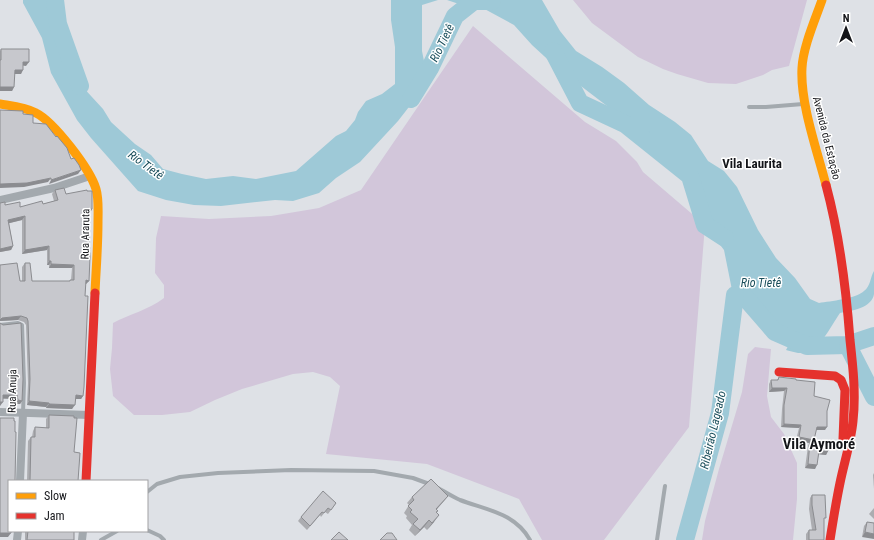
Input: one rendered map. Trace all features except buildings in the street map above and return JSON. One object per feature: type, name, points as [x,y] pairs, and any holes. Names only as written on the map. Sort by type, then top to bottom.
[{"type":"street","name":"Avenida da Estação","points":[[822,0],[809,37],[802,66],[805,104],[834,213],[846,284],[854,396],[853,422],[830,540]]},
{"type":"street","name":"Rua Araruta","points":[[0,104],[28,109],[40,115],[53,127],[90,176],[96,190],[98,226],[86,480]]},
{"type":"street","points":[[0,200],[54,188],[90,176]]},
{"type":"street","points":[[779,372],[835,376],[841,380],[845,390],[842,454],[844,468]]},
{"type":"street","points":[[0,412],[89,415]]},
{"type":"street","name":"Rua Anuja","points":[[20,480],[23,413]]},
{"type":"lane","points":[[749,107],[805,104]]},
{"type":"lane","name":"Rua Anuja","points":[[0,325],[18,323],[22,325],[24,382],[23,413]]},
{"type":"lane","points":[[148,491],[157,484],[180,477],[218,473],[291,470],[374,471],[428,482],[458,499],[500,513],[516,522],[524,530],[530,540]]},
{"type":"lane","points":[[657,540],[665,486]]},
{"type":"lane","points":[[148,530],[160,536],[164,540]]},
{"type":"lane","points":[[101,540],[115,532]]},
{"type":"shaded area","points":[[573,0],[807,0],[789,66],[772,70],[763,75],[736,84],[708,83],[663,69],[638,57],[592,23]]},
{"type":"shaded area","points":[[473,26],[585,122],[616,141],[637,162],[643,172],[705,225],[689,427],[604,540],[542,540],[519,499],[427,464],[326,454],[340,386],[330,377],[313,372],[293,374],[242,389],[190,412],[162,415],[134,415],[113,396],[110,369],[113,323],[152,306],[164,298],[164,285],[155,273],[156,238],[161,216],[209,219],[271,216],[319,208],[361,190]]},
{"type":"shaded area","points":[[755,347],[771,349],[767,396],[771,417],[784,434],[797,463],[797,499],[793,540],[702,540],[705,521],[719,469],[742,392],[748,354]]},
{"type":"water","name":"Rio Tietê","points":[[23,0],[49,0],[53,11],[59,43],[75,67],[80,84],[103,109],[111,122],[135,144],[151,155],[163,169],[206,179],[233,176],[256,179],[296,171],[336,136],[346,131],[355,120],[358,112],[366,101],[382,94],[395,84],[395,47],[391,20],[391,0],[438,0],[422,5],[422,51],[426,71],[419,94],[398,121],[360,162],[336,178],[319,193],[293,201],[275,200],[221,206],[194,205],[166,200],[138,191],[77,120],[51,73],[42,38],[23,3]]},
{"type":"water","name":"Rio Tietê","points":[[447,0],[542,0],[560,31],[576,51],[602,67],[624,83],[649,105],[675,122],[691,135],[708,161],[724,171],[737,187],[758,230],[776,258],[795,278],[810,299],[819,303],[843,299],[860,294],[866,289],[874,271],[874,294],[872,299],[865,306],[840,313],[823,339],[812,349],[798,353],[786,350],[792,339],[785,330],[769,315],[741,306],[732,290],[724,250],[705,225],[701,195],[679,161],[556,67],[532,45],[514,25],[479,6],[456,3]]},
{"type":"waterway","name":"Rio Tietê","points":[[55,0],[58,24],[80,86]]},
{"type":"waterway","name":"Rio Tietê","points":[[411,99],[430,68],[455,16],[474,1],[492,1]]},
{"type":"waterway","name":"Rio Tietê","points":[[553,51],[580,103],[625,124],[690,176],[705,225],[725,238]]},
{"type":"waterway","name":"Rio Tietê","points":[[742,292],[775,332],[807,346],[847,345],[874,336]]},
{"type":"waterway","name":"Ribeirão Lageado","points":[[685,540],[720,413],[735,295]]},
{"type":"waterway","points":[[848,346],[874,397]]},
{"type":"traffic: slow","points":[[822,0],[805,51],[802,68],[802,82],[806,111],[826,185]]},
{"type":"traffic: slow","points":[[0,104],[27,109],[44,118],[61,136],[87,170],[96,189],[98,206],[95,293]]},
{"type":"traffic: jam","points":[[826,185],[842,262],[847,300],[854,391],[852,429],[830,540]]},
{"type":"traffic: jam","points":[[86,480],[95,293]]},
{"type":"traffic: jam","points":[[779,372],[835,376],[841,380],[845,390],[843,439]]},
{"type":"district","name":"Vila Laurita","points":[[752,163]]},
{"type":"district","name":"Vila Aymoré","points":[[819,444]]}]
